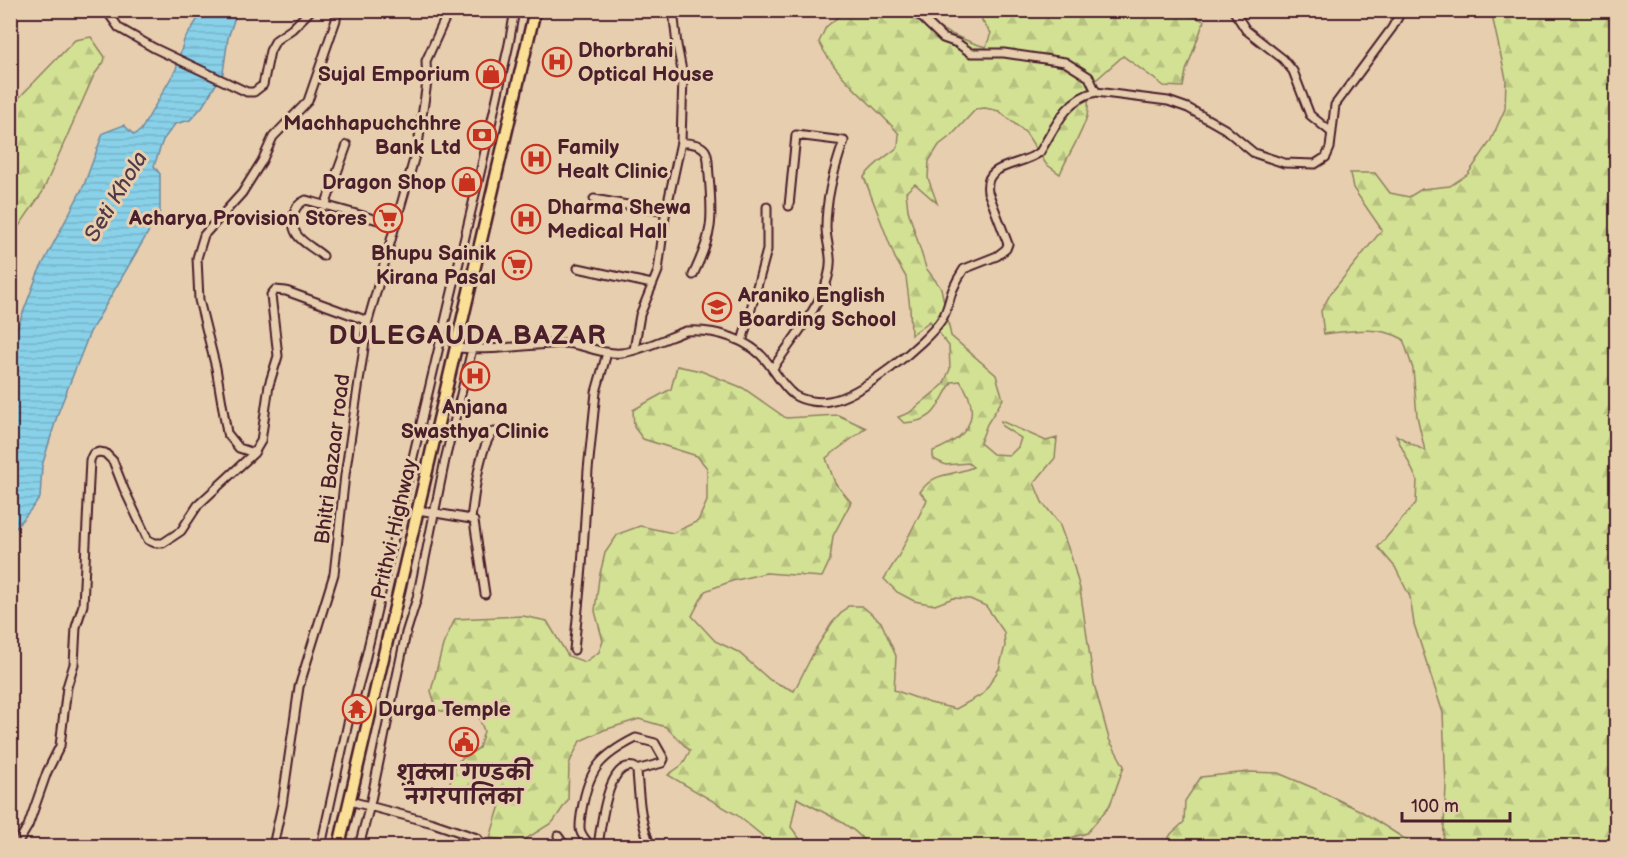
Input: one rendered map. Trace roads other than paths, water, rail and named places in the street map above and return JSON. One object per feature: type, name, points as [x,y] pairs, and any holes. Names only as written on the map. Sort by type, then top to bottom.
[{"type":"highway","name":"Prithvi Highway","points":[[339,846],[535,10]]},
{"type":"street","points":[[106,10],[119,28],[154,48],[237,88],[254,92],[263,85],[270,51],[276,40],[292,29],[310,10]]},
{"type":"street","points":[[254,453],[239,448],[227,433],[216,368],[200,300],[197,258],[204,235],[242,193],[262,161],[273,137],[308,101],[336,20],[337,10]]},
{"type":"street","name":"Bhitri Bazaar road","points":[[273,846],[282,805],[299,687],[334,574],[348,453],[368,321],[418,145],[427,82],[426,61],[449,10]]},
{"type":"street","points":[[321,846],[348,723],[481,169],[509,44],[514,10]]},
{"type":"street","points":[[634,350],[640,315],[660,259],[666,212],[681,142],[684,76],[676,45],[673,10]]},
{"type":"street","points":[[914,10],[943,38],[971,52],[1004,52],[1065,62],[1089,77],[1095,92]]},
{"type":"street","points":[[1233,10],[1246,30],[1282,59],[1293,71],[1310,115],[1331,132]]},
{"type":"street","points":[[456,348],[530,347],[564,343],[607,353],[623,353],[686,331],[697,330],[724,334],[742,342],[766,360],[794,394],[803,399],[828,402],[840,399],[865,386],[916,347],[942,320],[953,289],[964,269],[993,259],[1006,249],[1008,244],[1005,233],[988,192],[987,186],[991,174],[996,169],[1032,158],[1040,152],[1073,102],[1084,94],[1095,92],[1168,101],[1188,108],[1225,129],[1254,153],[1284,163],[1310,165],[1326,157],[1330,148],[1335,105],[1392,28],[1401,11]]},
{"type":"street","points":[[772,369],[814,306],[828,278],[831,253],[826,228],[834,167],[844,141],[796,135],[789,206]]},
{"type":"street","points":[[681,142],[700,146],[707,152],[710,185],[712,224],[708,241],[693,275]]},
{"type":"street","points":[[326,206],[347,145]]},
{"type":"street","points":[[594,199],[666,212]]},
{"type":"street","points":[[323,256],[307,246],[296,235],[292,222],[294,209],[300,202],[306,200],[396,225]]},
{"type":"street","points":[[742,342],[767,250],[767,207]]},
{"type":"street","points":[[578,268],[652,284]]},
{"type":"street","points":[[16,846],[28,826],[47,772],[60,746],[67,687],[74,664],[76,627],[83,605],[90,460],[93,454],[105,453],[113,461],[148,540],[163,543],[182,531],[198,505],[254,453],[261,441],[268,385],[278,356],[271,295],[275,290],[286,291],[368,321]]},
{"type":"street","points":[[359,846],[472,349]]},
{"type":"street","points":[[574,650],[596,392],[607,353]]},
{"type":"street","points":[[485,594],[478,560],[476,527],[471,519],[487,439],[493,432],[508,433]]},
{"type":"street","points":[[418,510],[471,519]]},
{"type":"street","points":[[591,846],[582,836],[579,827],[585,794],[595,768],[620,746],[636,738],[655,743],[664,759],[662,763],[636,770]]},
{"type":"street","points":[[598,846],[608,798],[616,775],[623,768],[630,766],[636,770],[645,834],[651,846]]},
{"type":"street","points":[[350,801],[433,823],[477,838],[484,846]]},
{"type":"street","points":[[558,836],[565,846]]},
{"type":"water","name":"Seti Khola","points":[[203,11],[237,11],[228,38],[223,73],[202,107],[190,120],[175,124],[163,140],[154,166],[160,174],[160,212],[90,332],[58,413],[42,466],[40,498],[11,534],[10,347],[38,273],[84,185],[103,133],[124,125],[134,135],[141,130],[176,69],[184,40]]},
{"type":"place","name":"Dhorbrahi Optical House","points":[[557,62]]},
{"type":"place","name":"Sujal Emporium","points":[[491,74]]},
{"type":"place","name":"Machhapuchchhre Bank Ltd","points":[[482,135]]},
{"type":"place","name":"Family Healt Clinic","points":[[536,159]]},
{"type":"place","name":"Dragon Shop","points":[[467,182]]},
{"type":"place","name":"Acharya Provision Stores","points":[[388,218]]},
{"type":"place","name":"Dharma Shewa Medical Hall","points":[[526,219]]},
{"type":"place","name":"Bhupu Sainik Kirana Pasal","points":[[517,265]]},
{"type":"place","name":"Araniko English Boarding School","points":[[717,307]]},
{"type":"place","name":"Anjana Swasthya Clinic","points":[[475,376]]},
{"type":"place","name":"Durga Temple","points":[[357,709]]},
{"type":"place","name":"शुक्ला गण्डकी नगरपालिका","points":[[464,742]]},
{"type":"district","name":"DULEGAUDA BAZAR","points":[[468,335]]}]
